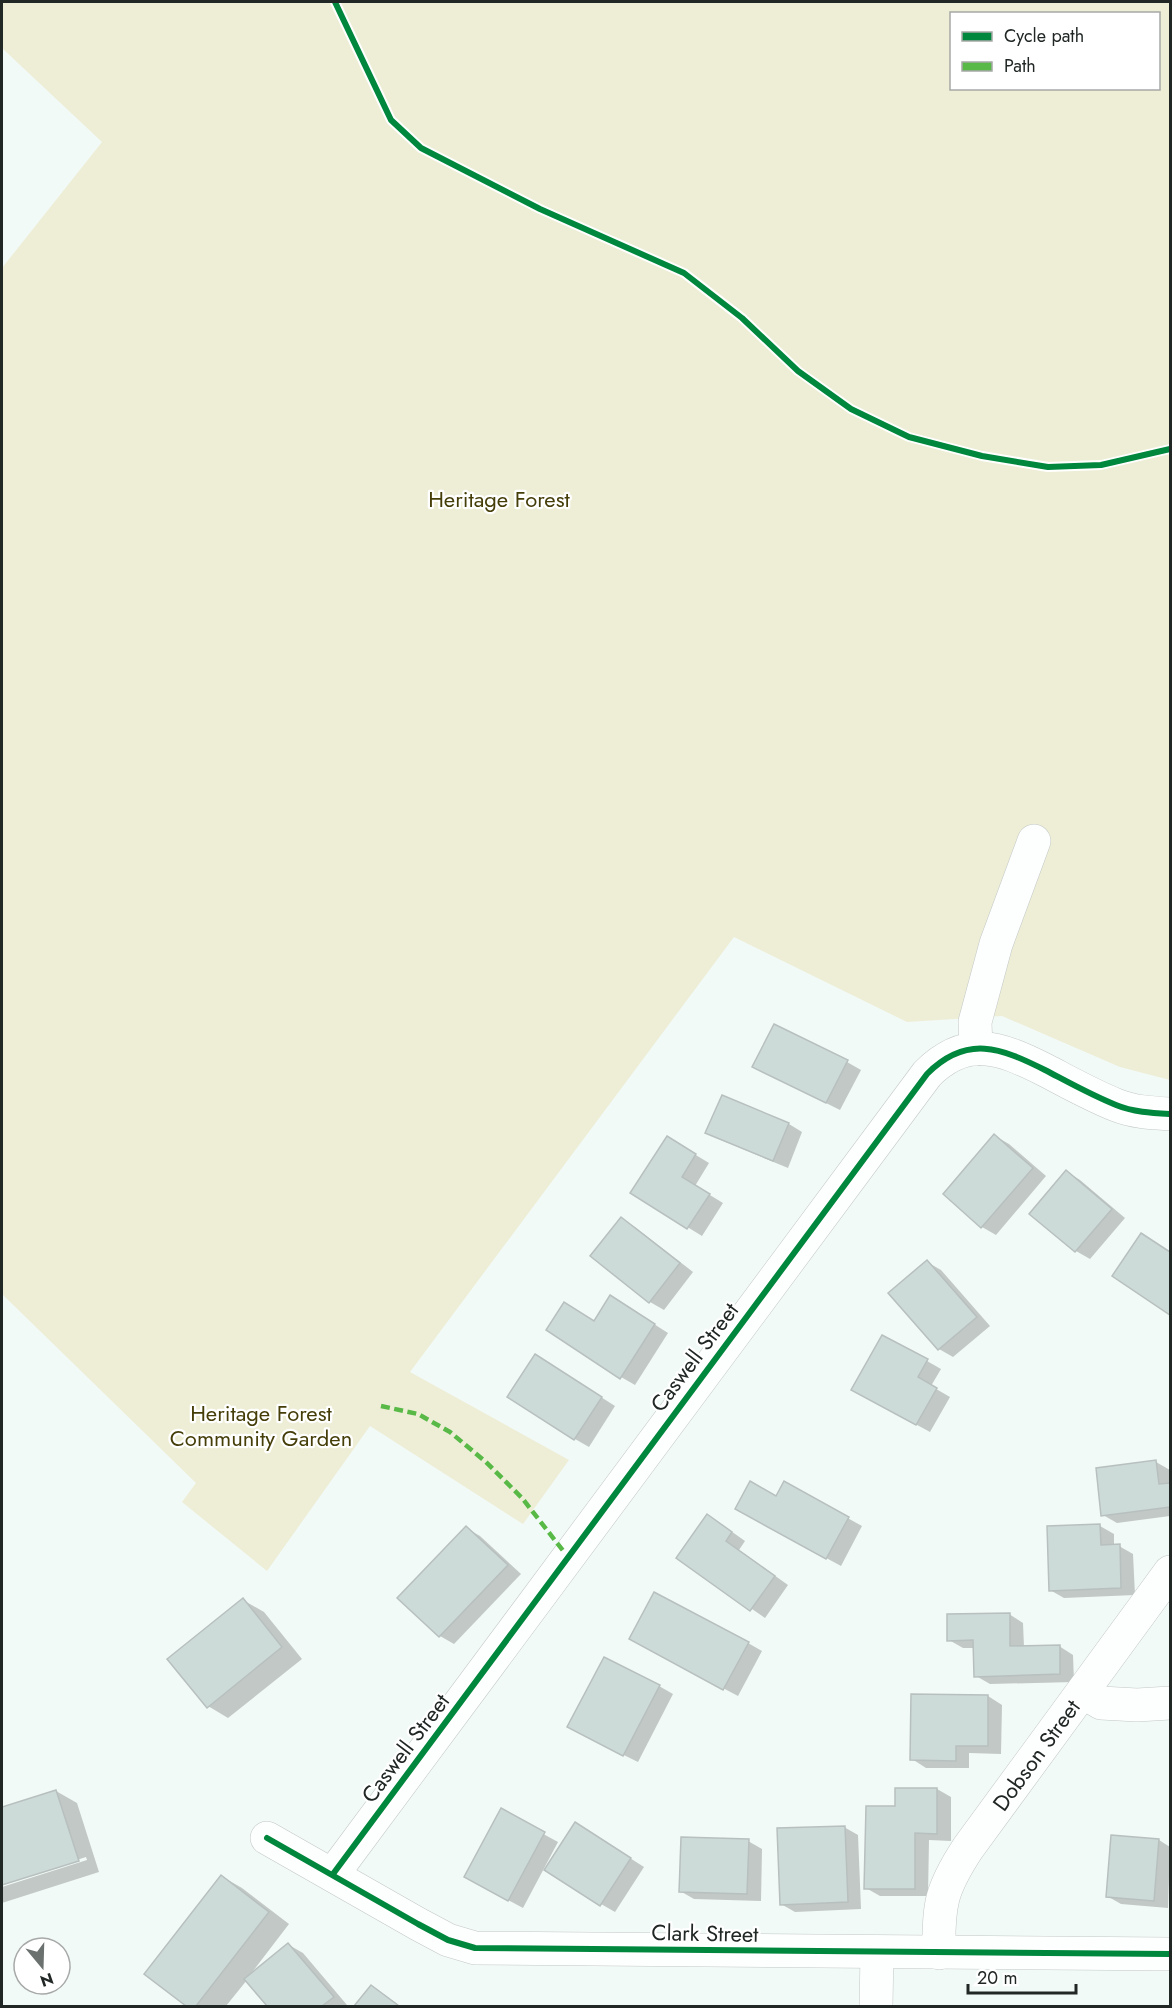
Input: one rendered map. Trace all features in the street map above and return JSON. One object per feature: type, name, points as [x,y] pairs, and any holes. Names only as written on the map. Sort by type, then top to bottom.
[{"type":"street","points":[[976,1049],[975,1022],[996,944],[1034,841]]},
{"type":"street","name":"Caswell Street","points":[[333,1874],[927,1074],[947,1058],[976,1049],[1001,1050],[1119,1106],[1141,1112],[1170,1114]]},
{"type":"street","name":"Dobson Street","points":[[939,1953],[938,1918],[943,1894],[952,1872],[1170,1572]]},
{"type":"street","points":[[1083,1692],[1101,1703],[1137,1705],[1170,1703]]},
{"type":"street","name":"Clark Street","points":[[267,1838],[448,1940],[475,1948],[1170,1954]]},
{"type":"street","points":[[876,2007],[877,1953]]},
{"type":"green space","name":"Heritage Forest","points":[[2,2],[1170,2],[1170,1080],[1120,1067],[1002,1016],[907,1022],[734,937],[410,1372],[569,1460],[523,1524],[370,1426],[267,1571],[182,1502],[196,1483],[2,1294],[2,268],[102,142],[2,48]]},
{"type":"building","points":[[774,1024],[848,1060],[826,1103],[752,1067]]},
{"type":"building","points":[[722,1095],[789,1123],[773,1161],[705,1133]]},
{"type":"building","points":[[994,1134],[1033,1168],[981,1228],[943,1194]]},
{"type":"building","points":[[667,1136],[696,1154],[682,1177],[710,1194],[687,1229],[630,1193]]},
{"type":"building","points":[[1066,1170],[1112,1209],[1075,1252],[1029,1214]]},
{"type":"building","points":[[621,1217],[680,1263],[649,1303],[590,1256]]},
{"type":"building","points":[[1141,1233],[1170,1252],[1170,1315],[1112,1276]]},
{"type":"building","points":[[927,1260],[977,1317],[938,1350],[888,1293]]},
{"type":"building","points":[[610,1295],[655,1324],[620,1379],[546,1330],[564,1302],[594,1321]]},
{"type":"building","points":[[882,1335],[928,1359],[918,1377],[937,1388],[916,1425],[851,1390]]},
{"type":"building","points":[[535,1354],[602,1397],[574,1440],[507,1397]]},
{"type":"building","points":[[1156,1460],[1159,1484],[1170,1483],[1170,1507],[1101,1516],[1096,1468]]},
{"type":"building","points":[[750,1481],[776,1496],[784,1481],[849,1517],[826,1559],[735,1509]]},
{"type":"building","points":[[707,1514],[732,1532],[726,1541],[775,1576],[750,1611],[676,1558]]},
{"type":"building","points":[[1100,1524],[1101,1545],[1120,1544],[1121,1588],[1049,1591],[1047,1526]]},
{"type":"building","points":[[466,1526],[508,1565],[439,1637],[397,1598]]},
{"type":"building","points":[[654,1592],[749,1642],[723,1690],[629,1639]]},
{"type":"building","points":[[243,1598],[282,1647],[207,1708],[167,1659]]},
{"type":"building","points":[[1010,1613],[1010,1646],[1060,1645],[1060,1674],[974,1677],[973,1640],[947,1641],[947,1614]]},
{"type":"building","points":[[604,1657],[660,1685],[623,1756],[567,1727]]},
{"type":"building","points":[[911,1694],[988,1695],[988,1746],[956,1746],[956,1761],[910,1760]]},
{"type":"building","points":[[895,1788],[937,1788],[937,1834],[915,1833],[915,1889],[864,1889],[866,1806],[895,1806]]},
{"type":"building","points":[[56,1790],[79,1861],[2,1885],[2,1807]]},
{"type":"building","points":[[501,1808],[545,1832],[508,1901],[464,1877]]},
{"type":"building","points":[[575,1822],[631,1858],[600,1906],[544,1870]]},
{"type":"building","points":[[845,1826],[848,1902],[780,1905],[777,1828]]},
{"type":"building","points":[[1111,1835],[1159,1839],[1154,1901],[1106,1897]]},
{"type":"building","points":[[681,1837],[749,1839],[747,1894],[679,1892]]},
{"type":"building","points":[[221,1875],[269,1912],[196,2006],[186,2006],[144,1974]]},
{"type":"building","points":[[288,1943],[334,1997],[322,2006],[267,2006],[244,1979]]},
{"type":"building","points":[[371,1985],[399,2006],[354,2006]]},
{"type":"marked path","points":[[381,1406],[418,1414],[450,1432],[486,1462],[522,1498],[568,1557]]},
{"type":"cycle path","points":[[335,2],[391,120],[421,148],[540,209],[684,273],[742,318],[798,371],[851,409],[909,437],[982,456],[1048,467],[1101,465],[1170,449]]},
{"type":"cycle path","points":[[333,1874],[927,1074],[956,1053],[970,1049],[999,1051],[1029,1062],[1116,1105],[1136,1111],[1170,1114]]},
{"type":"cycle path","points":[[267,1838],[448,1940],[475,1948],[1170,1954]]},
{"type":"park label","name":"Heritage Forest Community Garden","points":[[261,1426]]}]
